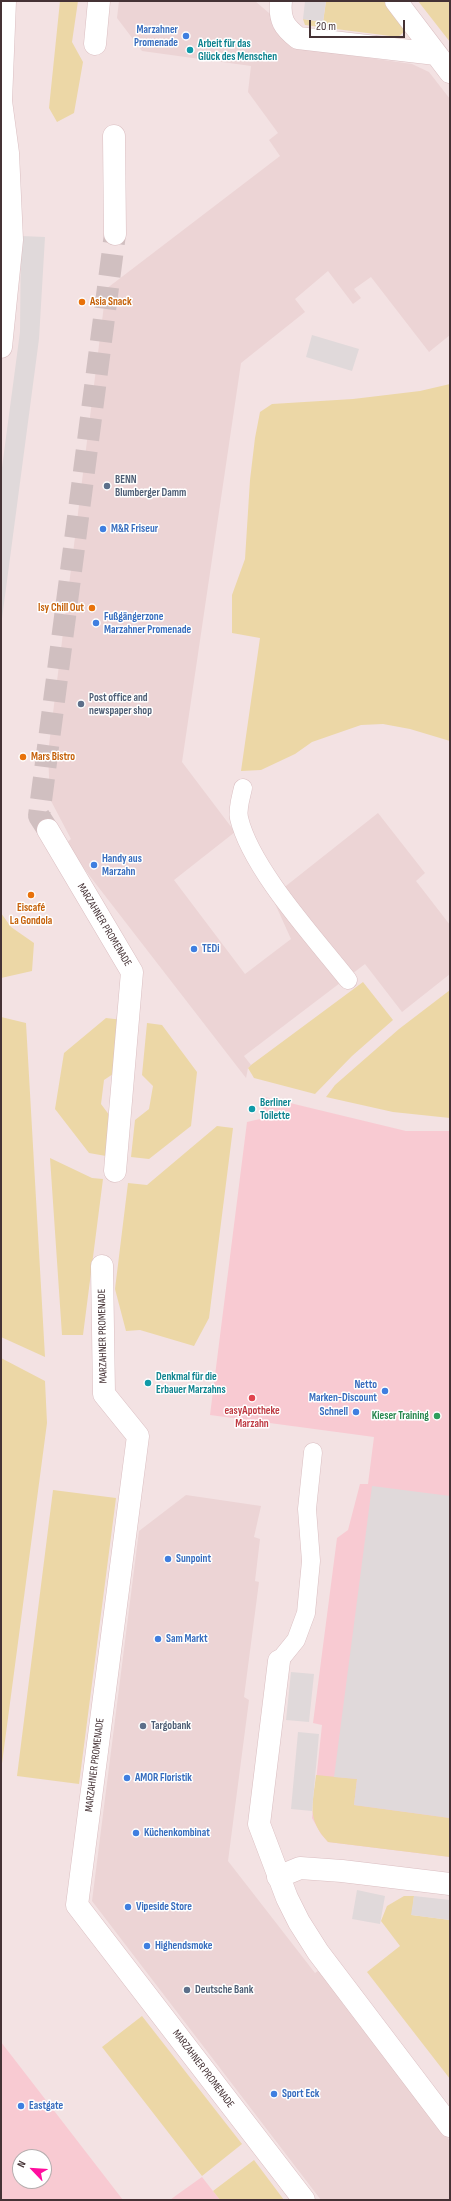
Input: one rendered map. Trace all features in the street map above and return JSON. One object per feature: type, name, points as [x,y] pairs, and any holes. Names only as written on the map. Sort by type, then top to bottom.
[{"type":"street","points":[[1,347],[12,240],[8,153],[1,101],[5,1]]},
{"type":"street","points":[[95,44],[99,1]]},
{"type":"street","points":[[281,1],[280,8],[284,27],[298,38],[436,54]]},
{"type":"street","points":[[396,1],[450,72]]},
{"type":"street","points":[[114,136],[115,234]]},
{"type":"street","name":"MARZAHNER PROMENADE","points":[[48,830],[132,972],[115,1171]]},
{"type":"street","name":"MARZAHNER PROMENADE","points":[[102,1266],[104,1394],[138,1436],[77,1905],[304,2200]]},
{"type":"street","points":[[279,1661],[259,1824],[278,1877],[299,1922],[318,1952],[450,2126]]},
{"type":"street","points":[[278,1877],[300,1868],[342,1871],[450,1884]]},
{"type":"lane","points":[[243,788],[239,816],[247,841],[273,884],[348,980]]},
{"type":"lane","points":[[279,1661],[296,1640],[306,1613],[311,1561],[307,1509],[313,1452]]},
{"type":"shaded area","points":[[60,1],[78,1],[72,42],[83,62],[74,113],[57,122],[49,108]]},
{"type":"shaded area","points":[[119,1],[255,1],[312,50],[412,64],[429,72],[450,99],[450,335],[429,352],[371,277],[354,289],[361,298],[353,304],[328,271],[295,299],[305,312],[241,363],[182,762],[235,832],[174,880],[245,974],[291,939],[272,897],[378,813],[425,873],[416,881],[450,925],[450,974],[402,1012],[365,964],[244,1056],[251,1065],[248,1068],[246,1078],[65,844],[71,839],[50,799],[48,753],[106,289],[280,156],[269,140],[278,133],[248,92],[251,66],[142,51],[117,18]]},
{"type":"shaded area","points":[[305,1],[326,1],[323,22],[303,19]]},
{"type":"shaded area","points":[[326,1],[384,1],[403,25],[404,32],[398,37],[305,25],[303,19],[323,22]]},
{"type":"shaded area","points":[[418,1],[450,1],[450,42]]},
{"type":"shaded area","points":[[21,236],[45,237],[39,339],[1,626],[1,475],[20,332]]},
{"type":"shaded area","points":[[312,335],[359,349],[352,371],[306,357]]},
{"type":"shaded area","points":[[450,384],[450,741],[410,729],[383,724],[361,725],[312,742],[295,754],[261,770],[241,771],[260,638],[232,633],[232,595],[245,559],[250,480],[260,412],[272,404],[353,399],[420,391]]},
{"type":"shaded area","points":[[1,913],[11,927],[34,943],[32,971],[1,978]]},
{"type":"shaded area","points":[[363,982],[393,1020],[352,1056],[315,1094],[254,1078],[248,1068],[251,1065]]},
{"type":"shaded area","points":[[450,990],[450,1118],[393,1112],[326,1097],[335,1085],[399,1029]]},
{"type":"shaded area","points":[[1,1017],[26,1023],[45,1357],[1,1337]]},
{"type":"shaded area","points":[[106,1018],[123,1020],[116,1072],[104,1080],[101,1104],[110,1116],[106,1156],[89,1153],[55,1109],[64,1053]]},
{"type":"shaded area","points":[[147,1023],[162,1025],[197,1072],[191,1126],[149,1159],[131,1157],[135,1120],[149,1109],[153,1086],[142,1075]]},
{"type":"shaded area","points":[[261,1096],[406,1131],[450,1131],[450,1857],[328,1842],[321,1834],[312,1818],[322,1725],[313,1723],[337,1538],[348,1530],[360,1484],[368,1484],[374,1437],[210,1415],[247,1122],[264,1118]]},
{"type":"shaded area","points":[[217,1126],[233,1128],[209,1318],[194,1346],[140,1330],[126,1331],[115,1289],[128,1183],[147,1185]]},
{"type":"shaded area","points":[[50,1158],[92,1178],[103,1179],[83,1335],[62,1335]]},
{"type":"shaded area","points":[[1,1358],[45,1381],[47,1423],[1,1771]]},
{"type":"shaded area","points":[[372,1486],[450,1496],[450,1818],[354,1805],[357,1779],[334,1777]]},
{"type":"shaded area","points":[[53,1490],[116,1498],[79,1784],[17,1776]]},
{"type":"shaded area","points":[[186,1495],[261,1506],[254,1537],[260,1539],[255,1581],[259,1582],[244,1697],[249,1700],[228,1861],[315,1973],[322,1968],[341,1992],[343,2004],[450,2141],[450,2200],[321,2200],[92,1901],[139,1531]]},
{"type":"shaded area","points":[[291,1672],[314,1674],[309,1722],[286,1720]]},
{"type":"shaded area","points":[[298,1732],[319,1734],[312,1811],[291,1809]]},
{"type":"shaded area","points":[[316,1775],[357,1779],[354,1805],[450,1818],[450,1857],[328,1842],[316,1825],[314,1818],[313,1803]]},
{"type":"shaded area","points":[[357,1890],[385,1896],[380,1924],[352,1919]]},
{"type":"shaded area","points":[[404,1896],[414,1896],[412,1915],[450,1920],[450,2079],[367,1972],[400,1946],[381,1921],[387,1906]]},
{"type":"shaded area","points":[[414,1896],[450,1900],[450,1920],[411,1915]]},
{"type":"shaded area","points":[[142,2016],[242,2144],[202,2176],[102,2047]]},
{"type":"shaded area","name":"Eastgate","points":[[1,2042],[123,2200],[1,2200]]},
{"type":"shaded area","points":[[254,2160],[284,2200],[220,2200],[213,2191]]},
{"type":"shaded area","points":[[202,2177],[220,2200],[170,2200],[178,2194]]},
{"type":"tunnel","points":[[48,830],[39,816],[115,234]]},
{"type":"place","name":"Marzahner Promenade","points":[[186,36]]},
{"type":"place","name":"Arbeit für das Glück des Menschen","points":[[190,50]]},
{"type":"place","name":"Asia Snack","points":[[82,302]]},
{"type":"place","name":"BENN Blumberger Damm","points":[[107,486]]},
{"type":"place","name":"M&R Friseur","points":[[103,529]]},
{"type":"place","name":"Isy Chill Out","points":[[92,608]]},
{"type":"place","name":"Fußgängerzone Marzahner Promenade","points":[[96,623]]},
{"type":"place","name":"Post office and newspaper shop","points":[[81,704]]},
{"type":"place","name":"Mars Bistro","points":[[23,757]]},
{"type":"place","name":"Handy aus Marzahn","points":[[94,865]]},
{"type":"place","name":"Eiscafé La Gondola","points":[[31,895]]},
{"type":"place","name":"TEDi","points":[[194,949]]},
{"type":"place","name":"Berliner Toilette","points":[[252,1109]]},
{"type":"place","name":"Denkmal für die Erbauer Marzahns","points":[[148,1383]]},
{"type":"place","name":"Netto Marken-Discount","points":[[385,1391]]},
{"type":"place","name":"easyApotheke Marzahn","points":[[252,1398]]},
{"type":"place","name":"Schnell","points":[[356,1412]]},
{"type":"place","name":"Kieser Training","points":[[437,1416]]},
{"type":"place","name":"Sunpoint","points":[[168,1559]]},
{"type":"place","name":"Sam Markt","points":[[158,1639]]},
{"type":"place","name":"Targobank","points":[[143,1726]]},
{"type":"place","name":"AMOR Floristik","points":[[127,1778]]},
{"type":"place","name":"Küchenkombinat","points":[[136,1833]]},
{"type":"place","name":"Vipeside Store","points":[[128,1907]]},
{"type":"place","name":"Highendsmoke","points":[[147,1946]]},
{"type":"place","name":"Deutsche Bank","points":[[187,1990]]},
{"type":"place","name":"Sport Eck","points":[[274,2094]]},
{"type":"place","name":"Eastgate","points":[[21,2106]]}]
